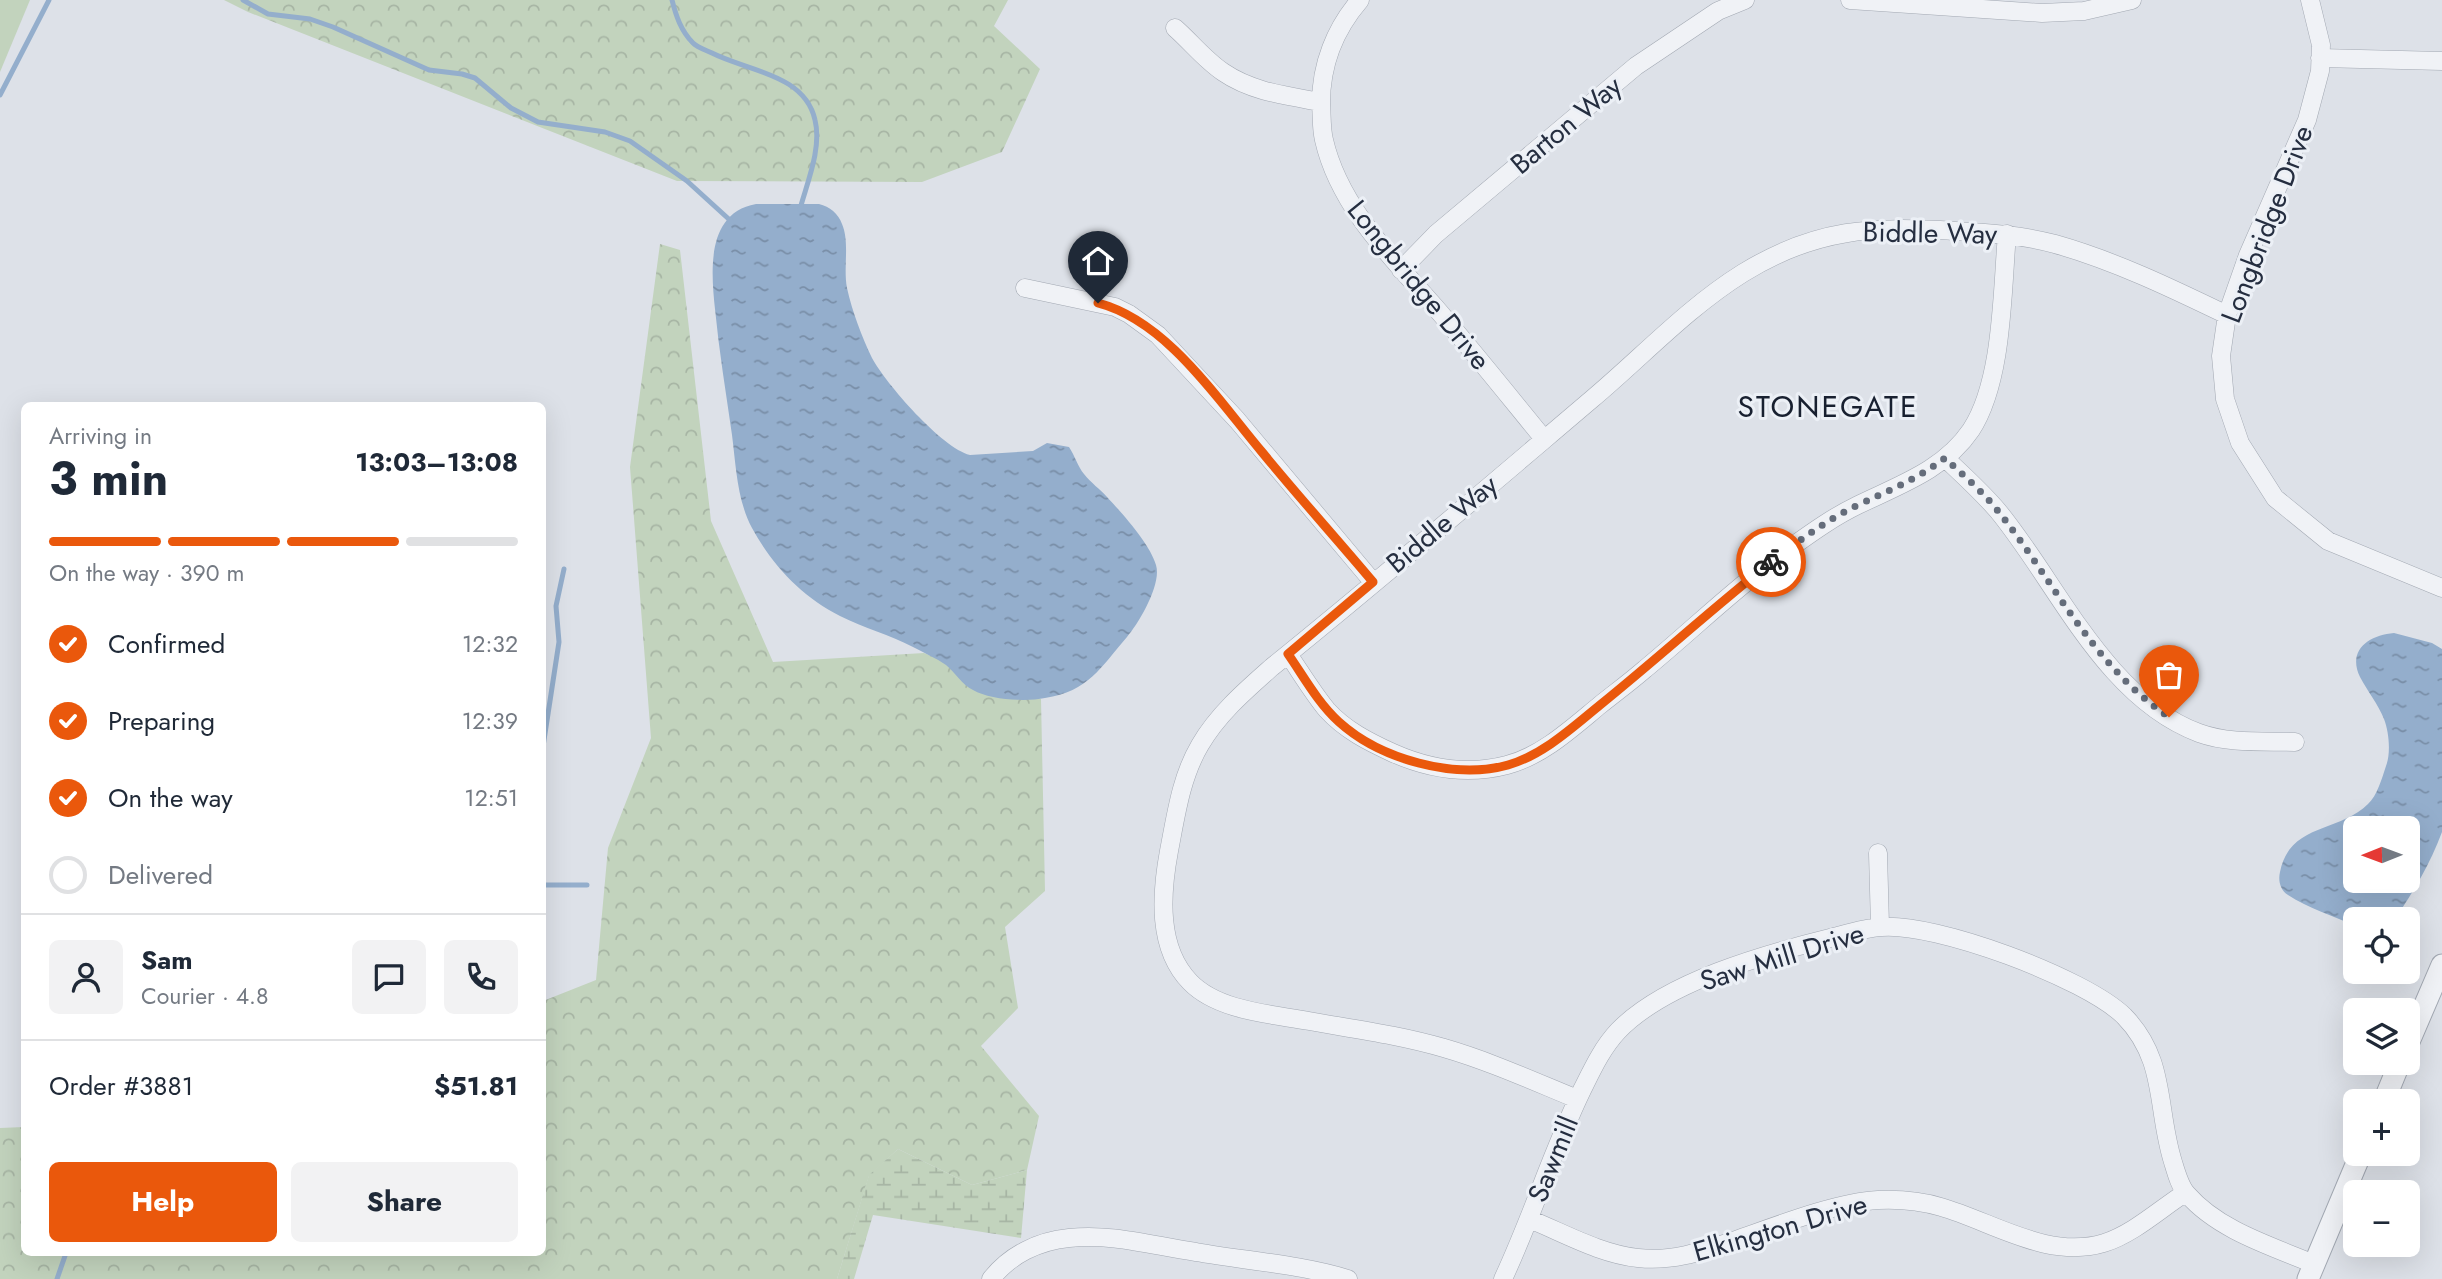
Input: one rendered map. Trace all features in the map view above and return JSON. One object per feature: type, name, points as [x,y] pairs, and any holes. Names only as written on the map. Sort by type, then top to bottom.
[{"type":"street","name":"Longbridge Drive","points":[[1360,0],[1340,28],[1324,70],[1321,102],[1323,138],[1329,159],[1358,215],[1544,439]]},
{"type":"street","name":"Barton Way","points":[[1401,270],[1436,234],[1636,66],[1718,11],[1745,0]]},
{"type":"street","points":[[1850,0],[2042,13],[2084,11],[2132,0]]},
{"type":"street","name":"Longbridge Drive","points":[[2310,0],[2319,33],[2320,71],[2307,120],[2248,256],[2227,315],[2221,356],[2225,399],[2240,443],[2275,498],[2328,541],[2442,588]]},
{"type":"street","points":[[1175,27],[1212,64],[1235,79],[1275,94],[1321,102]]},
{"type":"street","points":[[2320,58],[2442,61]]},
{"type":"street","name":"Biddle Way","points":[[1577,1099],[1444,1048],[1228,1003],[1208,996],[1191,983],[1177,966],[1168,946],[1165,924],[1165,881],[1175,814],[1189,768],[1200,745],[1233,703],[1606,387],[1689,312],[1760,263],[1822,238],[1867,229],[2007,234],[2053,243],[2092,256],[2160,283],[2227,315]]},
{"type":"street","points":[[1288,654],[1327,710],[1351,732],[1417,762],[1435,767],[1472,770],[1508,765],[1557,739],[1645,670],[1764,568],[1825,523],[1914,480],[1962,443],[1973,427],[1987,393],[1998,338],[2007,234]]},
{"type":"street","points":[[1025,288],[1115,307],[1158,335],[1237,420],[1373,582]]},
{"type":"street","points":[[1945,458],[1998,511],[2096,648],[2142,697],[2169,717],[2200,733],[2237,740],[2295,742]]},
{"type":"street","points":[[1878,853],[1880,926]]},
{"type":"street","name":"Saw Mill Drive","points":[[1577,1099],[1602,1052],[1617,1032],[1636,1015],[1679,989],[1748,962],[1806,944],[1880,926],[1911,927],[1980,946],[2068,981],[2107,1002],[2123,1016],[2138,1032],[2149,1050],[2156,1070],[2164,1130],[2174,1167],[2185,1193]]},
{"type":"street","points":[[2420,1017],[2442,965]]},
{"type":"street","name":"Sawmill","points":[[1529,1219],[1577,1099]]},
{"type":"street","points":[[2185,1193],[2221,1222],[2311,1272],[2356,1166]]},
{"type":"street","name":"Elkington Drive","points":[[1529,1219],[1604,1250],[1637,1258],[1656,1259],[1695,1254],[1853,1203],[1898,1199],[1942,1207],[2044,1243],[2085,1247],[2104,1243],[2121,1235],[2185,1193]]},
{"type":"street","points":[[1503,1279],[1529,1219]]},
{"type":"street","points":[[991,1279],[1010,1259],[1027,1249],[1046,1242],[1088,1237],[1308,1269],[1348,1279]]},
{"type":"green space","points":[[0,0],[30,0],[0,72]]},
{"type":"green space","points":[[224,0],[1008,0],[994,26],[1040,69],[1002,152],[922,182],[677,181],[248,12]]},
{"type":"green space","points":[[660,244],[680,250],[711,521],[773,662],[924,653],[1041,699],[1045,891],[1005,927],[1018,1008],[981,1046],[1039,1116],[1027,1170],[972,1185],[898,1149],[869,1176],[837,1279],[0,1279],[0,1128],[21,1127],[21,1256],[546,1256],[546,1000],[596,980],[608,848],[651,738],[630,467]]},
{"type":"green space","points":[[898,1149],[972,1185],[1027,1170],[1021,1238],[873,1215],[854,1279],[837,1279],[869,1175]]},
{"type":"water","points":[[756,204],[819,204],[838,217],[846,239],[847,288],[868,350],[889,383],[916,414],[945,441],[970,455],[1033,451],[1047,443],[1069,447],[1084,474],[1142,538],[1156,565],[1153,592],[1132,631],[1101,668],[1083,684],[1060,695],[1037,699],[1008,699],[980,693],[965,685],[938,660],[826,608],[789,579],[760,542],[747,517],[740,494],[718,340],[713,278],[715,246],[720,231],[728,219],[740,210]]},
{"type":"water","points":[[2394,633],[2432,643],[2442,649],[2442,832],[2420,879],[2420,816],[2350,816],[2371,801],[2379,786],[2388,755],[2389,742],[2384,719],[2360,677],[2356,659],[2363,646],[2376,637]]},
{"type":"water","points":[[2343,820],[2343,893],[2412,893],[2403,907],[2343,907],[2343,921],[2285,893],[2281,888],[2279,875],[2285,856],[2294,845],[2316,830]]},
{"type":"waterway","points":[[0,95],[49,0]]},
{"type":"waterway","points":[[243,0],[268,14],[310,19],[333,27],[429,70],[475,78],[511,108],[538,122],[605,132],[630,141],[687,181],[732,222]]},
{"type":"waterway","points":[[672,0],[682,28],[695,45],[787,83],[800,93],[809,105],[815,120],[817,142],[800,209]]},
{"type":"waterway","points":[[546,727],[559,642],[556,606],[564,569]]},
{"type":"waterway","points":[[546,885],[587,885]]},
{"type":"waterway","points":[[57,1279],[65,1256]]},
{"type":"way so far","points":[[1771,562],[1825,523],[1914,480],[1945,458],[1998,511],[2106,660],[2142,697],[2169,717]]},
{"type":"district","name":"STONEGATE","points":[[1828,406]]},
{"type":"route","points":[[1098,303],[1129,314],[1172,348],[1237,420],[1373,582],[1288,654],[1327,710],[1339,722],[1351,732],[1400,756],[1435,767],[1472,770],[1508,765],[1540,749],[1557,739],[1645,670],[1771,562]]}]
